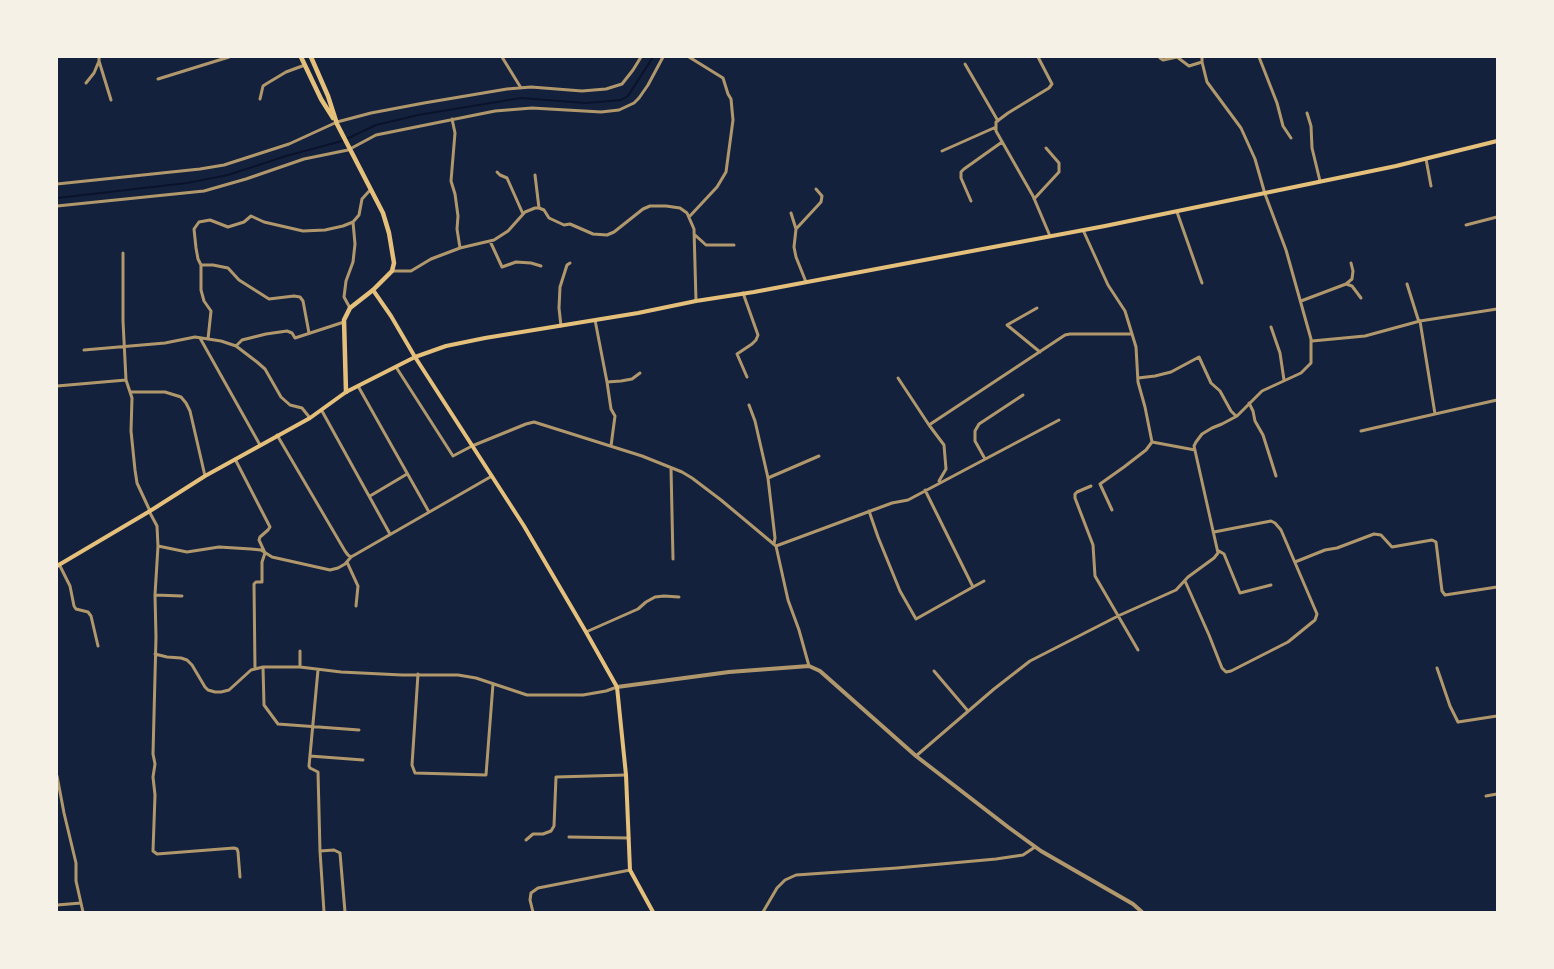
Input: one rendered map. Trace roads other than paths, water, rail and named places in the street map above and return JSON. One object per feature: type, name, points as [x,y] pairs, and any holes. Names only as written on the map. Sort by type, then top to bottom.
[{"type":"main road","points":[[301,57],[321,99],[337,123]]},
{"type":"main road","points":[[311,57],[349,150],[383,213],[394,262],[392,271],[350,308],[344,322],[346,393]]},
{"type":"main road","points":[[58,565],[205,476],[322,411],[358,386],[415,357],[446,346],[806,282],[1177,212],[1426,159],[1497,141]]},
{"type":"main road","points":[[373,290],[524,526],[616,687],[626,775],[630,870],[653,912]]},
{"type":"street","points":[[158,79],[230,57]]},
{"type":"street","points":[[502,57],[521,88]]},
{"type":"street","points":[[57,184],[224,165],[289,144],[337,123],[370,113],[424,103],[531,87],[582,91],[606,89],[622,84],[641,57]]},
{"type":"street","points":[[57,206],[204,191],[304,159],[349,150],[376,135],[495,111],[532,108],[601,112],[619,110],[634,103],[648,85],[663,57]]},
{"type":"street","points":[[689,57],[723,78],[731,99],[733,120],[726,172],[717,187],[689,217]]},
{"type":"street","points":[[1038,57],[1052,84],[996,122],[996,131],[1034,200],[1050,236]]},
{"type":"street","points":[[1160,58],[1163,60],[1176,57],[1189,66],[1202,62]]},
{"type":"street","points":[[916,756],[994,688],[1030,661],[1118,616],[1176,590],[1214,558],[1218,550],[1194,446],[1202,435],[1236,416],[1262,391],[1301,373],[1311,363],[1312,341],[1286,250],[1265,194],[1255,159],[1241,128],[1207,82],[1202,57]]},
{"type":"street","points":[[1259,57],[1277,103],[1283,126],[1291,138]]},
{"type":"street","points":[[86,83],[94,73],[99,59]]},
{"type":"street","points":[[99,59],[111,100]]},
{"type":"street","points":[[965,64],[998,121]]},
{"type":"street","points":[[260,99],[263,86],[286,72],[305,65]]},
{"type":"street","points":[[1307,113],[1320,182]]},
{"type":"street","points":[[452,119],[455,133],[451,181],[458,216],[457,230],[460,248]]},
{"type":"street","points":[[942,151],[996,127]]},
{"type":"street","points":[[971,201],[961,178],[962,172],[1002,142]]},
{"type":"street","points":[[1034,200],[1059,172],[1059,163],[1046,148]]},
{"type":"street","points":[[1426,159],[1431,186]]},
{"type":"street","points":[[497,172],[507,177],[523,215]]},
{"type":"street","points":[[535,175],[539,208]]},
{"type":"street","points":[[208,339],[211,311],[201,290],[201,265],[194,229],[199,222],[210,220],[228,227],[244,222],[251,216],[264,222],[303,231],[325,230],[353,222],[359,215],[362,199],[371,189]]},
{"type":"street","points":[[796,229],[821,202],[822,196],[816,189]]},
{"type":"street","points":[[392,271],[411,271],[460,248],[494,240],[508,231],[523,215],[535,208],[544,210],[549,218],[564,225],[570,224],[593,234],[607,235],[643,209],[650,206],[666,206],[680,208],[687,213],[694,229],[696,301]]},
{"type":"street","points":[[1177,212],[1202,283]]},
{"type":"street","points":[[791,213],[796,229],[794,247],[806,282]]},
{"type":"street","points":[[1466,225],[1497,218]]},
{"type":"street","points":[[350,308],[344,297],[346,281],[353,261],[355,244],[353,222]]},
{"type":"street","points":[[1083,230],[1108,285],[1125,311],[1136,347],[1138,378],[1152,442],[1146,450],[1100,484],[1112,510]]},
{"type":"street","points":[[694,234],[706,245],[734,245]]},
{"type":"street","points":[[490,241],[502,267],[516,262],[541,266]]},
{"type":"street","points":[[123,253],[126,380],[132,398],[132,430],[137,483],[157,526],[153,850],[157,855],[234,848],[238,852],[240,877]]},
{"type":"street","points":[[561,326],[560,287],[570,263]]},
{"type":"street","points":[[1300,301],[1346,284],[1352,279],[1351,264]]},
{"type":"street","points":[[201,265],[228,268],[239,280],[270,299],[300,297],[303,301],[309,333]]},
{"type":"street","points":[[1346,284],[1352,286],[1360,298]]},
{"type":"street","points":[[1407,284],[1420,321],[1435,414]]},
{"type":"street","points":[[743,293],[758,335],[752,344],[737,354],[747,377]]},
{"type":"street","points":[[1037,308],[1008,325],[1040,352]]},
{"type":"street","points":[[1312,341],[1365,336],[1420,321],[1497,309]]},
{"type":"street","points":[[595,320],[615,416],[611,446]]},
{"type":"street","points":[[236,346],[242,340],[266,334],[287,331],[295,338],[344,322]]},
{"type":"street","points":[[1271,327],[1280,353],[1284,380]]},
{"type":"street","points":[[929,425],[1061,338],[1070,334],[1132,334]]},
{"type":"street","points":[[84,350],[165,343],[195,337],[236,346],[265,369],[280,397],[290,405],[302,408],[310,418]]},
{"type":"street","points":[[200,338],[260,445]]},
{"type":"street","points":[[1138,378],[1171,372],[1199,357],[1211,383],[1220,391],[1236,416]]},
{"type":"street","points":[[396,367],[453,456],[472,446],[534,422],[642,456],[682,472],[775,545]]},
{"type":"street","points":[[607,382],[632,379],[640,373]]},
{"type":"street","points":[[898,378],[944,445],[946,469],[938,483]]},
{"type":"street","points":[[57,386],[126,380]]},
{"type":"street","points":[[358,386],[429,512]]},
{"type":"street","points":[[130,392],[158,391],[181,398],[190,411],[205,476]]},
{"type":"street","points":[[985,459],[975,441],[975,431],[979,424],[1023,395]]},
{"type":"street","points":[[1360,431],[1497,399]]},
{"type":"street","points":[[1249,404],[1263,435],[1276,476]]},
{"type":"street","points":[[749,405],[768,478],[775,545],[788,600],[809,666]]},
{"type":"street","points":[[322,411],[390,534]]},
{"type":"street","points":[[775,545],[892,503],[908,500],[1059,420]]},
{"type":"street","points":[[278,435],[345,551],[351,557]]},
{"type":"street","points":[[1152,442],[1195,450]]},
{"type":"street","points":[[768,478],[819,456]]},
{"type":"street","points":[[235,459],[270,526],[259,540],[265,553],[261,562],[262,582],[254,584],[255,669]]},
{"type":"street","points":[[671,468],[673,559]]},
{"type":"street","points":[[369,496],[407,474]]},
{"type":"street","points":[[158,546],[187,552],[219,547],[261,550],[272,557],[330,570],[338,568],[351,557],[492,476]]},
{"type":"street","points":[[1091,486],[1075,494],[1093,545],[1095,576],[1138,650]]},
{"type":"street","points":[[925,490],[973,587]]},
{"type":"street","points":[[869,511],[900,591],[916,619],[984,581]]},
{"type":"street","points":[[1185,581],[1224,671],[1231,671],[1288,642],[1315,620],[1317,614],[1281,530],[1275,523],[1271,521],[1214,532]]},
{"type":"street","points":[[1294,562],[1374,534],[1381,535],[1392,547],[1432,540],[1436,542],[1442,591],[1445,595],[1497,587]]},
{"type":"street","points":[[1218,550],[1224,554],[1240,593],[1271,585]]},
{"type":"street","points":[[347,562],[358,586],[356,606]]},
{"type":"street","points":[[58,565],[70,586],[74,606],[76,609],[88,612],[91,616],[98,646]]},
{"type":"street","points":[[155,596],[182,596]]},
{"type":"street","points":[[586,632],[638,609],[655,597],[679,597]]},
{"type":"street","points":[[300,651],[300,667]]},
{"type":"street","points":[[155,654],[186,660],[192,665],[205,687],[215,692],[230,690],[245,675],[263,667],[458,675],[528,695],[550,696],[582,695],[616,687],[729,672],[809,666],[820,671],[916,756],[1035,847],[1133,904],[1142,912]]},
{"type":"street","points":[[263,667],[264,705],[278,724],[359,730]]},
{"type":"street","points":[[1437,668],[1458,722],[1497,716]]},
{"type":"street","points":[[318,670],[310,768],[318,772],[324,912]]},
{"type":"street","points":[[934,671],[968,711]]},
{"type":"street","points":[[418,674],[411,765],[415,773],[486,775],[493,684]]},
{"type":"street","points":[[310,756],[363,760]]},
{"type":"street","points":[[526,840],[533,834],[551,831],[554,826],[556,777],[626,775]]},
{"type":"street","points":[[57,777],[76,863],[76,881],[83,912]]},
{"type":"street","points":[[1486,796],[1497,794]]},
{"type":"street","points":[[569,837],[629,838]]},
{"type":"street","points":[[763,912],[777,888],[785,880],[796,875],[996,859],[1023,855],[1035,847]]},
{"type":"street","points":[[320,850],[334,850],[340,853],[345,912]]},
{"type":"street","points":[[533,912],[531,893],[538,888],[630,870]]},
{"type":"street","points":[[57,905],[81,903]]},
{"type":"waterway","points":[[57,198],[187,183],[228,175],[342,141],[376,125],[418,115],[521,98],[586,103],[621,100],[628,96],[653,57]]}]
